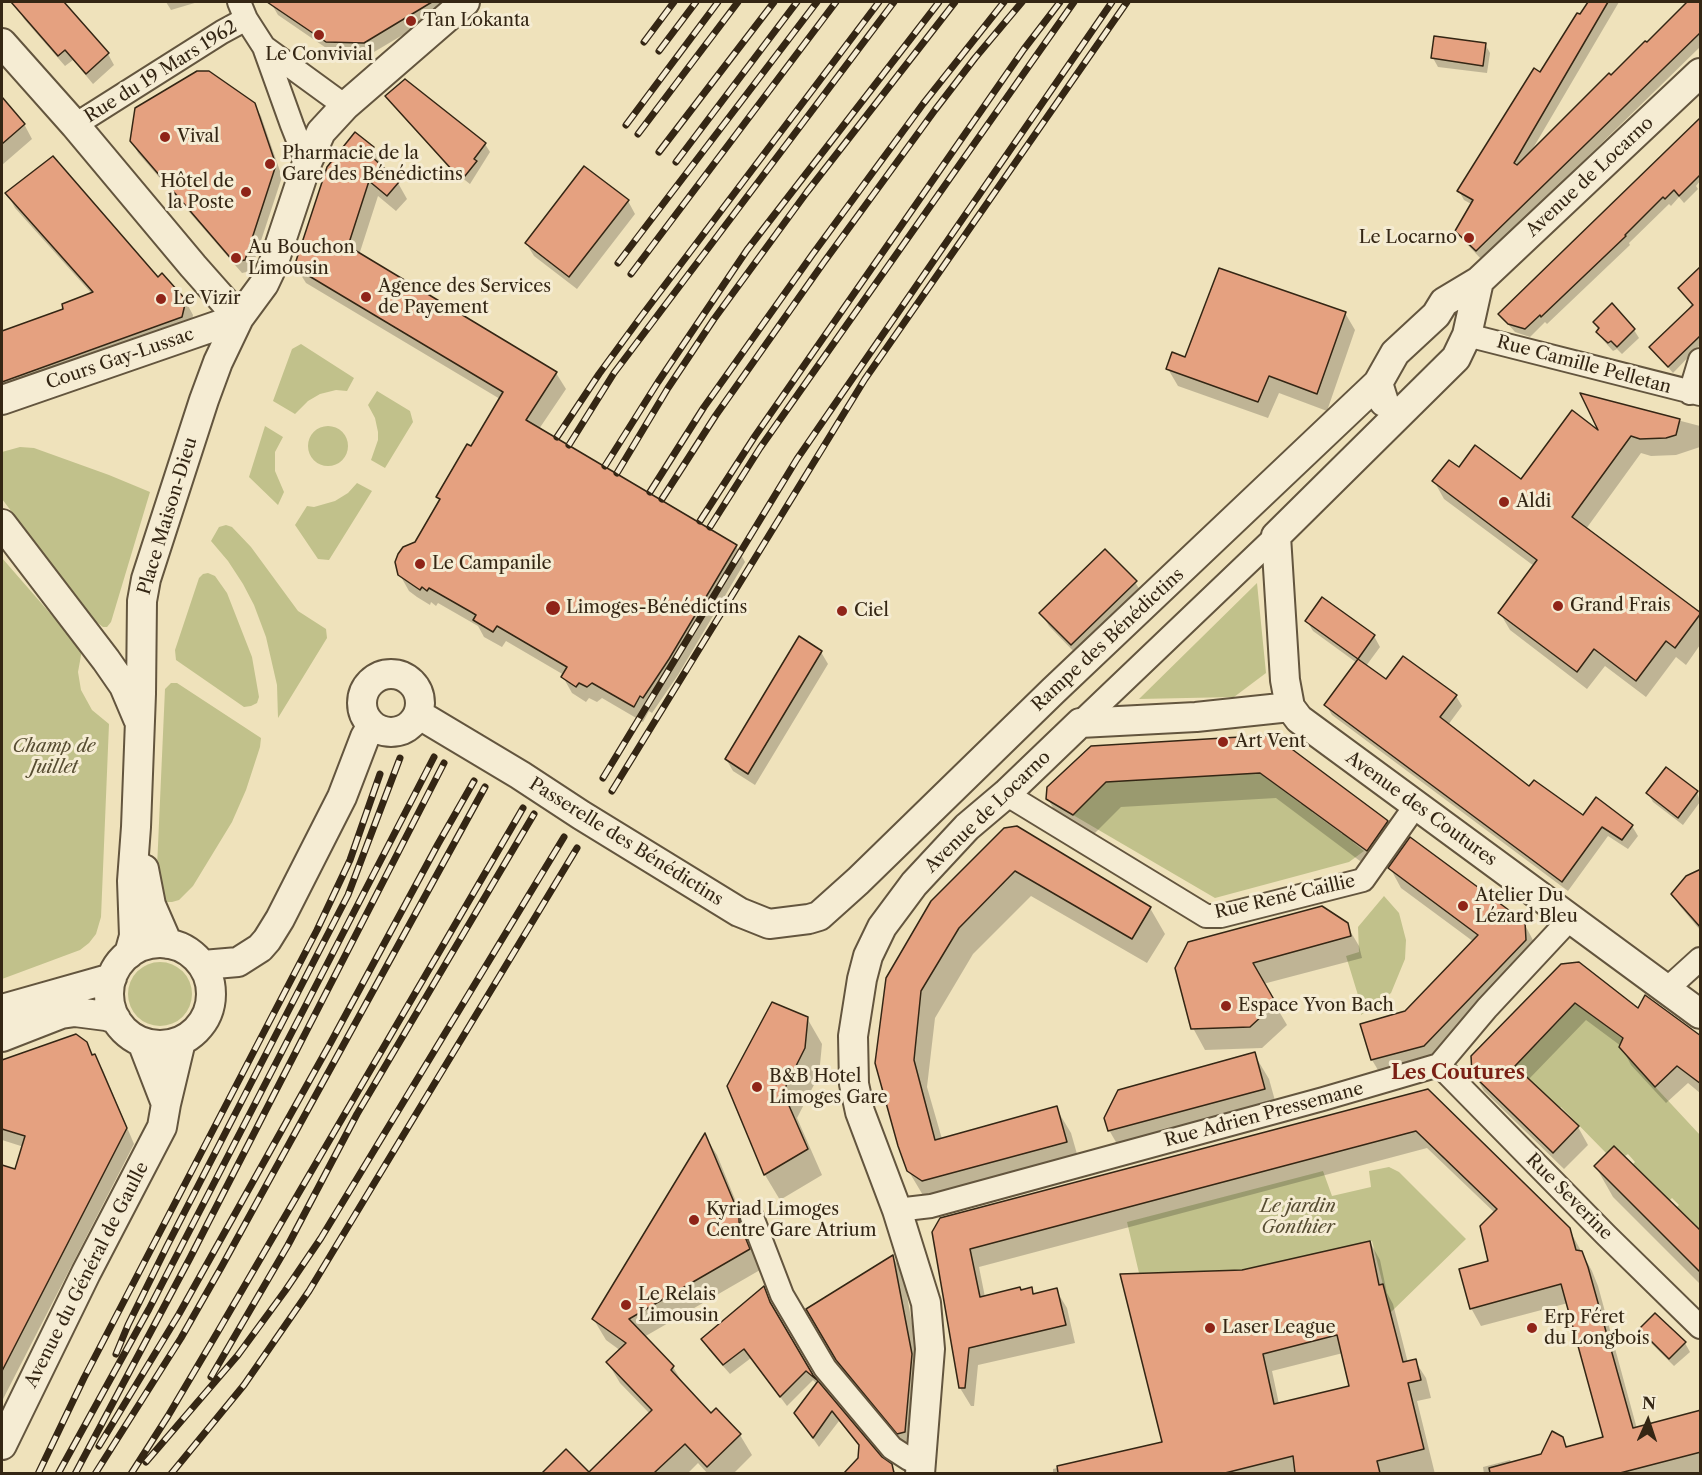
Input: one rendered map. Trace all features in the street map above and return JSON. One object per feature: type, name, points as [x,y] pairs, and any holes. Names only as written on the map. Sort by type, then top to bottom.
[{"type":"street","name":"Place Maison-Dieu","points":[[129,954],[134,936],[132,881],[136,827],[135,711],[142,654],[141,627],[146,579],[204,400],[218,362],[239,318],[264,284],[273,265],[307,163],[321,132],[345,106],[465,2]]},
{"type":"street","points":[[243,10],[264,47],[307,163]]},
{"type":"street","name":"Rue du 19 Mars 1962","points":[[75,125],[222,32],[243,10]]},
{"type":"street","points":[[2,43],[239,318]]},
{"type":"street","points":[[264,47],[345,106]]},
{"type":"street","name":"Avenue de Locarno","points":[[1436,315],[1444,302],[1479,281],[1701,73]]},
{"type":"street","name":"Avenue de Locarno","points":[[920,1468],[928,1381],[929,1326],[926,1303],[897,1210],[867,1133],[854,1084],[853,1036],[868,956],[882,927],[914,884],[967,827],[1006,794],[1276,536],[1456,358],[1467,335],[1479,281]]},
{"type":"street","points":[[1436,315],[1467,335]]},
{"type":"street","name":"Rampe des Bénédictins","points":[[840,898],[924,819],[1053,691],[1378,383],[1395,353],[1436,315]]},
{"type":"street","name":"Cours Gay-Lussac","points":[[2,400],[239,318]]},
{"type":"street","name":"Rue Camille Pelletan","points":[[1467,335],[1695,394]]},
{"type":"street","points":[[1695,394],[1701,360]]},
{"type":"street","points":[[1378,383],[1385,405],[1403,412]]},
{"type":"street","points":[[2,524],[106,660],[135,711]]},
{"type":"street","points":[[1080,723],[1196,717],[1290,707],[1285,680],[1276,536]]},
{"type":"street","points":[[387,674],[396,674],[412,682],[420,698],[418,714],[406,728],[398,732],[389,732],[372,725],[364,713],[362,697],[371,681],[387,674]]},
{"type":"street","name":"Avenue des Coutures","points":[[1290,707],[1299,720],[1701,1014]]},
{"type":"street","name":"Passerelle des Bénédictins","points":[[418,714],[520,775],[706,893],[753,919],[769,924],[809,919],[819,916],[840,898]]},
{"type":"street","points":[[212,1000],[209,979],[203,965],[185,949],[158,943],[143,946],[129,954],[116,969],[109,994],[116,1019],[132,1037],[142,1042],[162,1046],[181,1041],[193,1034],[203,1023],[212,1000],[238,962],[260,948],[280,919],[342,797],[365,737],[372,725]]},
{"type":"street","name":"Rue René Caillie","points":[[1006,794],[1206,916],[1221,916],[1363,880],[1416,805]]},
{"type":"street","name":"Place Maison-Dieu","points":[[136,827],[151,905],[168,944]]},
{"type":"street","points":[[1439,1065],[1487,1008],[1570,919]]},
{"type":"street","points":[[1667,989],[1701,958]]},
{"type":"street","points":[[203,965],[238,962]]},
{"type":"street","points":[[2,1009],[112,978]]},
{"type":"street","points":[[2,1037],[61,1014],[75,1012],[116,1019]]},
{"type":"street","name":"Avenue du Général de Gaulle","points":[[2,1444],[86,1273],[155,1143],[162,1127],[181,1041]]},
{"type":"street","points":[[142,1042],[166,1104]]},
{"type":"street","name":"Rue Adrien Pressemane","points":[[897,1210],[931,1206],[1300,1106],[1439,1065]]},
{"type":"street","name":"Rue Severine","points":[[1439,1065],[1606,1235],[1701,1327]]},
{"type":"street","points":[[752,1217],[782,1295],[825,1368],[892,1448],[920,1468]]},
{"type":"green space","points":[[301,344],[354,378],[347,391],[336,390],[320,394],[308,401],[295,414],[273,401],[292,349]]},
{"type":"green space","points":[[377,391],[410,411],[413,422],[385,468],[371,460],[378,440],[378,432],[375,418],[368,405]]},
{"type":"green space","points":[[265,426],[283,437],[275,452],[275,471],[284,492],[278,505],[249,477]]},
{"type":"green space","points":[[328,426],[336,427],[342,432],[347,438],[347,454],[342,460],[336,465],[328,466],[320,465],[314,460],[309,454],[308,446],[309,438],[314,432],[320,427]]},
{"type":"green space","points":[[20,447],[34,448],[150,492],[111,622],[107,627],[95,621],[2,499],[2,452]]},
{"type":"green space","points":[[357,483],[372,491],[329,560],[318,559],[295,525],[307,506],[314,507],[335,501],[348,493]]},
{"type":"green space","points":[[226,525],[232,527],[251,547],[298,611],[326,629],[327,638],[278,718],[277,685],[266,637],[254,605],[228,561],[211,541],[219,527]]},
{"type":"green space","name":"Champ de Juillet","points":[[2,558],[82,650],[78,672],[81,690],[92,710],[109,724],[101,917],[96,934],[80,950],[2,979]]},
{"type":"green space","points":[[208,573],[215,576],[227,593],[252,657],[259,697],[257,703],[251,706],[244,707],[176,660],[175,650],[199,578]]},
{"type":"green space","points":[[1257,583],[1266,673],[1234,697],[1139,699]]},
{"type":"green space","points":[[171,683],[177,683],[261,738],[246,790],[232,822],[193,886],[179,900],[166,902],[156,890],[165,689]]},
{"type":"green space","points":[[1254,769],[1301,804],[1304,801],[1314,809],[1312,812],[1342,834],[1344,831],[1355,839],[1353,842],[1364,851],[1349,862],[1215,898],[1073,815],[1106,781]]},
{"type":"green space","points":[[1384,896],[1399,913],[1406,940],[1405,959],[1391,993],[1361,1015],[1361,1005],[1346,956],[1359,952],[1358,927]]},
{"type":"green space","points":[[160,962],[178,968],[186,976],[192,994],[186,1012],[178,1020],[160,1026],[142,1020],[134,1012],[128,994],[134,976],[142,968]]},
{"type":"green space","points":[[1572,1001],[1623,1039],[1619,1048],[1700,1135],[1700,1231],[1676,1208],[1679,1205],[1672,1198],[1669,1201],[1633,1164],[1635,1162],[1628,1154],[1625,1156],[1614,1146],[1607,1154],[1561,1107],[1558,1110],[1518,1069],[1507,1069],[1541,1040],[1548,1027],[1551,1029],[1560,1020],[1557,1017]]},
{"type":"green space","name":"Le jardin Gonthier","points":[[1389,1167],[1399,1172],[1466,1239],[1390,1313],[1372,1241],[1242,1270],[1139,1273],[1127,1222],[1323,1171],[1332,1196],[1371,1187],[1369,1171]]},
{"type":"building","points":[[11,2],[64,2],[109,53],[86,74],[65,50],[58,56]]},
{"type":"building","points":[[267,2],[432,2],[364,43],[326,42]]},
{"type":"building","points":[[1588,2],[1608,2],[1514,163],[1517,165],[1609,73],[1611,75],[1687,2],[1701,2],[1701,32],[1476,251],[1455,231],[1473,200],[1457,191],[1534,68],[1540,72],[1577,13],[1580,14]]},
{"type":"building","points":[[1434,36],[1486,43],[1483,66],[1431,58]]},
{"type":"building","points":[[197,71],[209,71],[255,103],[275,162],[245,260],[234,262],[130,141],[135,108]]},
{"type":"building","points":[[405,79],[486,143],[474,159],[477,161],[465,176],[456,170],[454,172],[385,96]]},
{"type":"building","points":[[2,97],[25,124],[2,144]]},
{"type":"building","points":[[1701,117],[1701,174],[1679,196],[1674,190],[1665,199],[1663,197],[1626,236],[1541,317],[1540,315],[1525,329],[1508,324],[1498,314]]},
{"type":"building","name":"Limoges-Bénédictins","points":[[355,132],[374,147],[370,155],[399,182],[387,196],[369,181],[348,246],[557,372],[526,420],[737,545],[669,659],[643,698],[640,696],[634,707],[592,683],[587,687],[579,683],[576,687],[561,677],[567,667],[497,626],[493,632],[473,620],[476,615],[471,612],[429,588],[427,591],[422,587],[420,590],[398,575],[395,562],[398,554],[403,547],[415,542],[440,499],[436,497],[467,444],[471,446],[503,392],[294,267],[327,167]]},
{"type":"building","points":[[53,156],[158,277],[162,273],[186,300],[182,317],[2,382],[2,331],[63,309],[62,304],[93,292],[5,193]]},
{"type":"building","points":[[584,166],[629,200],[569,277],[525,243]]},
{"type":"building","points":[[1701,266],[1701,335],[1668,367],[1649,347],[1693,305],[1678,288]]},
{"type":"building","points":[[1219,268],[1346,312],[1317,394],[1269,376],[1258,402],[1166,369],[1172,352],[1185,357]]},
{"type":"building","points":[[1612,303],[1635,329],[1617,347],[1611,341],[1608,343],[1596,332],[1599,328],[1593,322]]},
{"type":"building","points":[[1580,393],[1680,419],[1676,435],[1666,438],[1640,439],[1631,436],[1572,517],[1701,613],[1675,648],[1666,641],[1636,681],[1594,649],[1577,672],[1498,613],[1537,560],[1432,481],[1449,460],[1459,467],[1475,445],[1521,479],[1572,410],[1598,430]]},
{"type":"building","points":[[1105,549],[1137,581],[1071,645],[1039,613]]},
{"type":"building","points":[[1322,597],[1375,635],[1358,659],[1305,621]]},
{"type":"building","points":[[799,636],[822,651],[748,774],[725,759]]},
{"type":"building","points":[[1403,656],[1457,695],[1440,717],[1529,786],[1534,780],[1583,815],[1596,797],[1633,825],[1622,840],[1602,827],[1562,882],[1324,705],[1358,659],[1386,679]]},
{"type":"building","points":[[1273,735],[1388,821],[1367,851],[1260,773],[1106,782],[1073,815],[1046,799],[1047,787],[1091,746]]},
{"type":"building","points":[[1666,767],[1698,791],[1678,818],[1646,793]]},
{"type":"building","points":[[1017,826],[1151,907],[1132,939],[1015,871],[959,928],[921,991],[914,1060],[935,1140],[1057,1106],[1067,1142],[922,1181],[907,1171],[875,1063],[886,978],[931,901],[1004,828]]},
{"type":"building","points":[[1410,837],[1525,922],[1526,940],[1424,1046],[1371,1060],[1360,1024],[1405,1011],[1478,935],[1388,868]]},
{"type":"building","points":[[1701,869],[1701,928],[1671,894],[1686,876]]},
{"type":"building","points":[[1322,906],[1348,923],[1351,936],[1253,963],[1276,1003],[1250,1027],[1191,1029],[1175,968],[1188,942]]},
{"type":"building","points":[[1579,962],[1638,1008],[1645,995],[1701,1036],[1701,1084],[1677,1066],[1655,1087],[1619,1047],[1623,1038],[1575,1003],[1515,1066],[1579,1126],[1553,1153],[1472,1074],[1471,1056],[1561,964]]},
{"type":"building","points":[[772,1002],[808,1017],[805,1048],[783,1092],[808,1149],[764,1175],[727,1086]]},
{"type":"building","points":[[76,1034],[87,1042],[92,1055],[95,1054],[127,1128],[2,1371],[2,1165],[15,1169],[25,1136],[2,1129],[2,1060]]},
{"type":"building","points":[[1255,1052],[1265,1089],[1108,1131],[1104,1118],[1118,1090]]},
{"type":"building","points":[[1428,1089],[1570,1228],[1576,1250],[1582,1251],[1588,1267],[1633,1428],[1701,1410],[1701,1452],[1620,1473],[1490,1473],[1489,1468],[1541,1454],[1552,1431],[1563,1437],[1566,1447],[1603,1437],[1561,1284],[1470,1309],[1459,1269],[1488,1261],[1480,1226],[1497,1209],[1416,1131],[970,1249],[980,1297],[1020,1287],[1021,1290],[1032,1287],[1033,1294],[1057,1288],[1066,1325],[969,1348],[965,1388],[959,1388],[932,1232],[940,1218]]},
{"type":"building","points":[[705,1133],[739,1214],[739,1222],[750,1249],[629,1319],[674,1366],[671,1370],[711,1413],[716,1408],[741,1434],[707,1467],[685,1444],[654,1473],[542,1473],[566,1449],[589,1472],[652,1410],[606,1362],[626,1343],[592,1319]]},
{"type":"building","points":[[1614,1146],[1701,1231],[1701,1273],[1594,1166]]},
{"type":"building","points":[[1370,1241],[1379,1285],[1383,1284],[1403,1362],[1416,1359],[1421,1380],[1408,1383],[1424,1449],[1377,1461],[1380,1473],[1295,1473],[1293,1456],[1225,1473],[1058,1473],[1057,1466],[1162,1442],[1120,1274],[1242,1270]],"holes":[[[1337,1335],[1349,1386],[1274,1404],[1263,1354]]]},
{"type":"building","points":[[893,1255],[912,1354],[905,1432],[897,1434],[836,1360],[806,1309]]},
{"type":"building","points":[[764,1286],[770,1302],[813,1375],[882,1457],[892,1464],[894,1473],[844,1473],[858,1458],[859,1445],[832,1411],[813,1438],[794,1413],[818,1381],[806,1371],[780,1397],[744,1349],[723,1365],[701,1339]]},
{"type":"building","points":[[1655,1313],[1686,1342],[1669,1359],[1639,1329]]},
{"type":"railway","points":[[644,42],[674,2]]},
{"type":"railway","points":[[659,51],[696,2]]},
{"type":"railway","points":[[626,125],[718,2]]},
{"type":"railway","points":[[638,134],[738,2]]},
{"type":"railway","points":[[659,152],[774,2]]},
{"type":"railway","points":[[676,162],[797,2]]},
{"type":"railway","points":[[618,263],[817,2]]},
{"type":"railway","points":[[631,274],[836,2]]},
{"type":"railway","points":[[557,437],[640,318],[879,2]]},
{"type":"railway","points":[[569,445],[614,373],[894,2]]},
{"type":"railway","points":[[605,466],[658,382],[747,250],[939,2]]},
{"type":"railway","points":[[617,473],[668,388],[714,319],[807,192],[955,2]]},
{"type":"railway","points":[[650,492],[704,407],[812,255],[923,104],[1004,2]]},
{"type":"railway","points":[[662,499],[716,415],[824,262],[935,110],[1022,2]]},
{"type":"railway","points":[[700,521],[755,436],[1024,49],[1060,2]]},
{"type":"railway","points":[[710,527],[760,448],[1074,2]]},
{"type":"railway","points":[[603,778],[797,459],[1112,2]]},
{"type":"railway","points":[[612,791],[865,379],[1127,2]]},
{"type":"railway","points":[[58,1474],[149,1309],[434,757]]},
{"type":"railway","points":[[116,1354],[167,1246],[348,895],[400,758]]},
{"type":"railway","points":[[75,1474],[190,1258],[444,763]]},
{"type":"railway","points":[[38,1474],[84,1378],[317,930],[350,860],[380,774]]},
{"type":"railway","points":[[99,1446],[179,1314],[474,781]]},
{"type":"railway","points":[[95,1474],[181,1338],[222,1266],[485,787]]},
{"type":"railway","points":[[131,1474],[220,1328],[523,808]]},
{"type":"railway","points":[[211,1377],[288,1245],[357,1114],[534,814]]},
{"type":"railway","points":[[146,1462],[238,1355],[321,1238],[564,837]]},
{"type":"railway","points":[[171,1474],[244,1385],[309,1291],[577,848]]},
{"type":"place","name":"Tan Lokanta","points":[[411,21]]},
{"type":"place","name":"Le Convivial","points":[[319,35]]},
{"type":"place","name":"Vival","points":[[165,137]]},
{"type":"place","name":"Pharmacie de la Gare des Bénédictins","points":[[270,164]]},
{"type":"place","name":"Hôtel de la Poste","points":[[246,192]]},
{"type":"place","name":"Le Locarno","points":[[1469,238]]},
{"type":"place","name":"Au Bouchon Limousin","points":[[236,258]]},
{"type":"place","name":"Agence des Services de Payement","points":[[366,297]]},
{"type":"place","name":"Le Vizir","points":[[161,299]]},
{"type":"place","name":"Aldi","points":[[1504,502]]},
{"type":"place","name":"Le Campanile","points":[[420,564]]},
{"type":"place","name":"Grand Frais","points":[[1558,606]]},
{"type":"place","name":"Limoges-Bénédictins","points":[[553,608]]},
{"type":"place","name":"Ciel","points":[[842,611]]},
{"type":"place","name":"Art Vent","points":[[1223,742]]},
{"type":"place","name":"Atelier Du Lézard Bleu","points":[[1463,906]]},
{"type":"place","name":"Espace Yvon Bach","points":[[1226,1006]]},
{"type":"place","name":"B&B Hotel Limoges Gare","points":[[757,1087]]},
{"type":"place","name":"Kyriad Limoges Centre Gare Atrium","points":[[694,1220]]},
{"type":"place","name":"Le Relais Limousin","points":[[626,1305]]},
{"type":"place","name":"Laser League","points":[[1210,1328]]},
{"type":"place","name":"Erp Féret du Longbois","points":[[1532,1328]]},
{"type":"district","name":"Les Coutures","points":[[1458,1073]]}]
